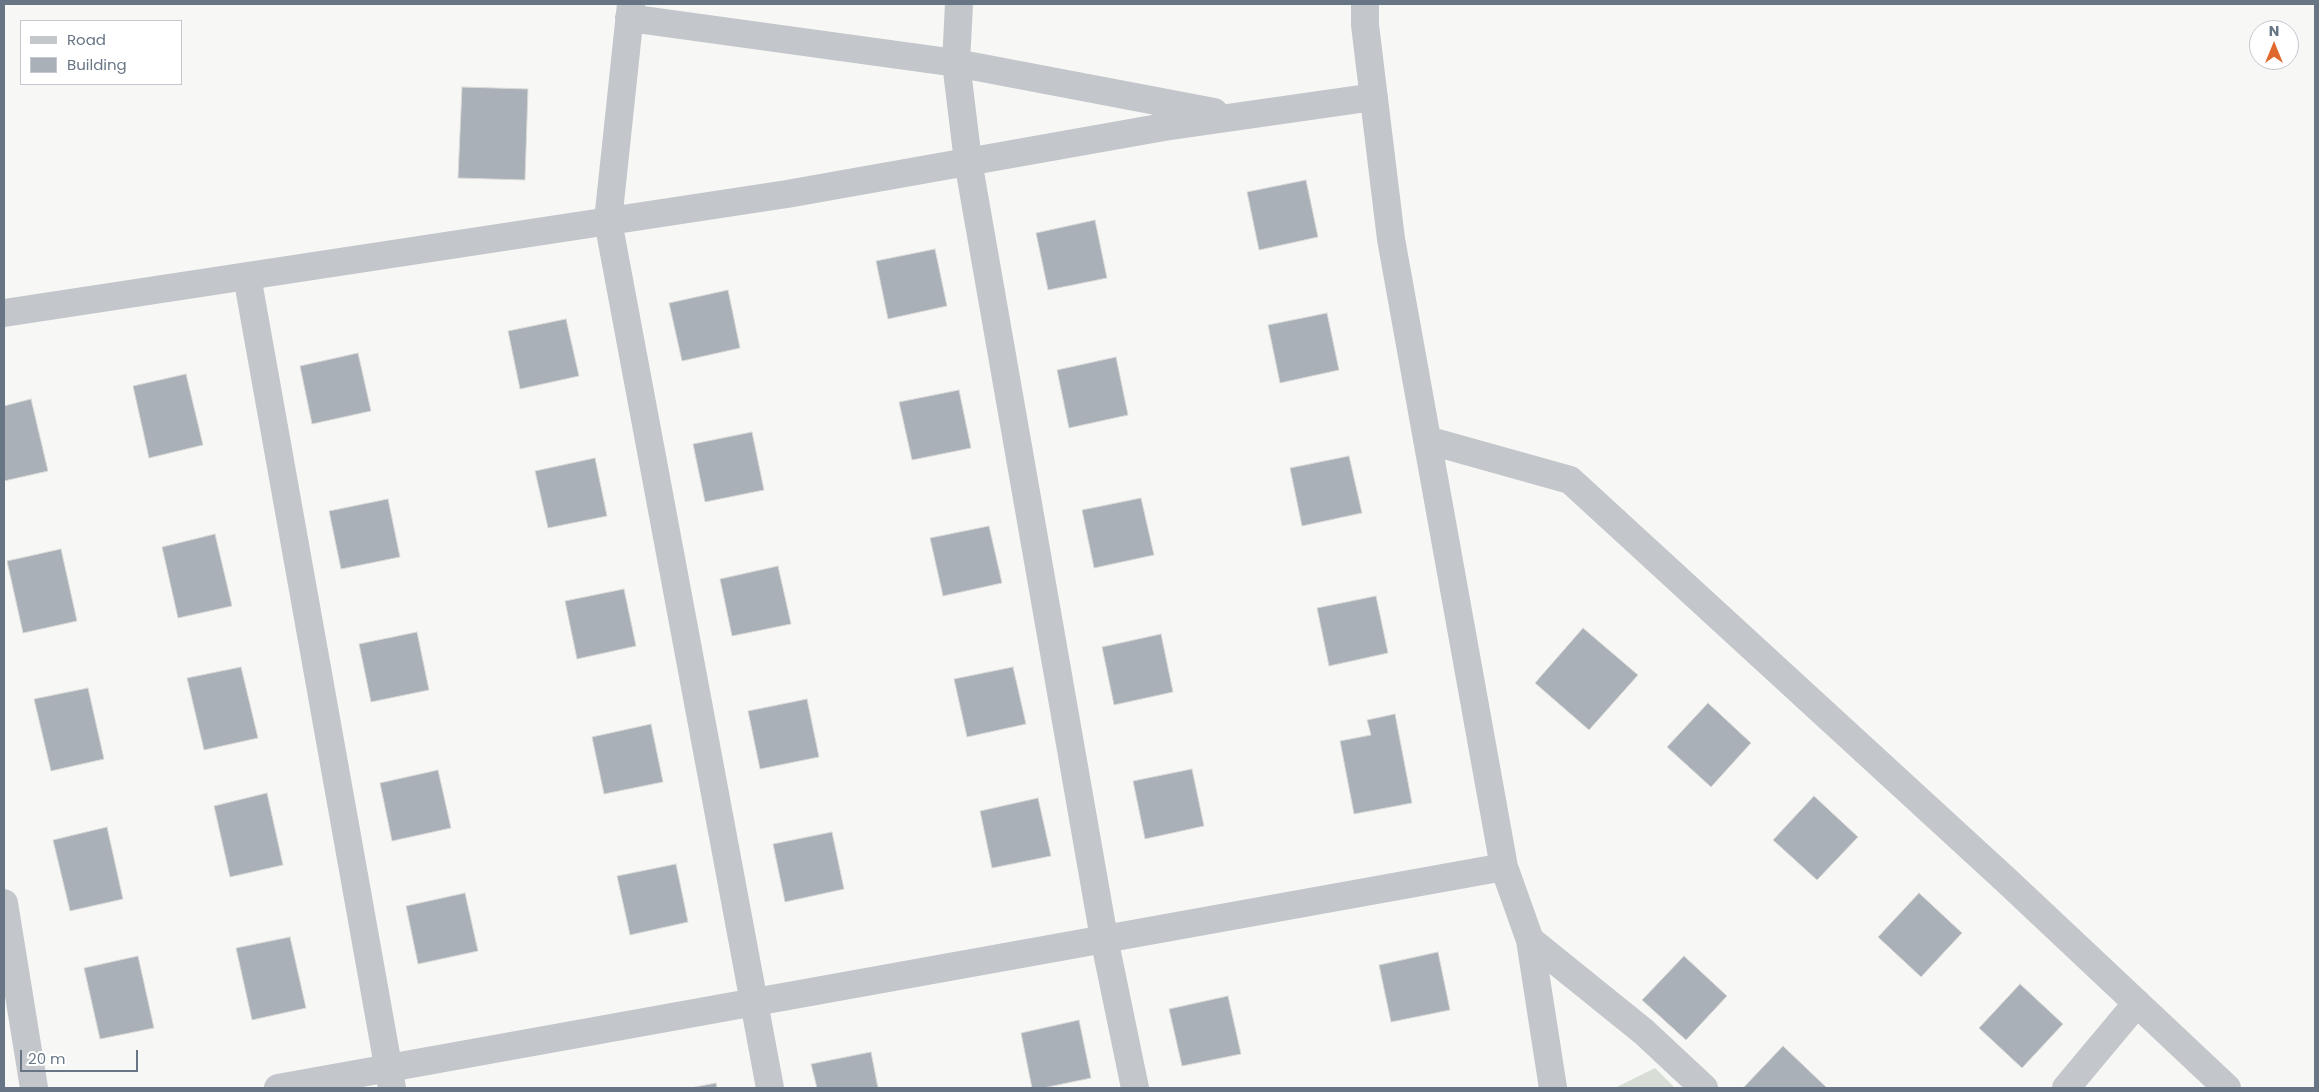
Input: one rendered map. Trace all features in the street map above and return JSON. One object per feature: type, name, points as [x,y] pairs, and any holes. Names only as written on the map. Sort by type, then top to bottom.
[{"type":"street","points":[[959,4],[956,63],[968,161],[1104,938],[1135,1088]]},
{"type":"street","points":[[1365,4],[1365,25],[1392,239],[1504,867],[1530,940],[1552,1088]]},
{"type":"street","points":[[770,1088],[608,221],[630,11],[956,63],[1235,116]]},
{"type":"street","points":[[4,313],[787,194],[1235,116],[1374,96]]},
{"type":"street","points":[[247,276],[390,1078]]},
{"type":"street","points":[[1427,440],[1570,480],[2227,1088]]},
{"type":"street","points":[[278,1088],[390,1078],[753,1001],[1504,867]]},
{"type":"street","points":[[4,903],[34,1088]]},
{"type":"street","points":[[1530,940],[1644,1032],[1704,1088]]},
{"type":"street","points":[[2066,1088],[2137,1003]]},
{"type":"shaded area","points":[[1655,1068],[1675,1088],[1615,1088]]},
{"type":"building","points":[[462,87],[528,89],[525,180],[458,178]]},
{"type":"building","points":[[1306,180],[1318,237],[1259,250],[1247,192]]},
{"type":"building","points":[[1095,220],[1107,278],[1048,290],[1036,233]]},
{"type":"building","points":[[935,249],[947,306],[888,319],[876,261]]},
{"type":"building","points":[[728,290],[740,348],[682,361],[669,303]]},
{"type":"building","points":[[1327,313],[1339,370],[1280,383],[1268,325]]},
{"type":"building","points":[[566,319],[579,376],[520,389],[508,331]]},
{"type":"building","points":[[358,353],[371,411],[312,424],[300,366]]},
{"type":"building","points":[[1116,357],[1128,415],[1069,428],[1057,370]]},
{"type":"building","points":[[186,374],[203,445],[149,458],[133,386]]},
{"type":"building","points":[[959,390],[971,448],[912,460],[899,402]]},
{"type":"building","points":[[31,399],[48,471],[4,481],[4,406]]},
{"type":"building","points":[[752,432],[764,490],[705,502],[693,444]]},
{"type":"building","points":[[1349,456],[1362,513],[1302,526],[1290,468]]},
{"type":"building","points":[[595,458],[607,516],[548,528],[535,471]]},
{"type":"building","points":[[1141,498],[1154,555],[1094,568],[1082,510]]},
{"type":"building","points":[[388,499],[400,557],[341,569],[329,511]]},
{"type":"building","points":[[989,526],[1002,583],[943,596],[930,538]]},
{"type":"building","points":[[215,534],[232,606],[178,618],[162,547]]},
{"type":"building","points":[[61,549],[77,621],[23,633],[7,561]]},
{"type":"building","points":[[778,566],[791,624],[732,636],[720,579]]},
{"type":"building","points":[[624,589],[636,646],[577,659],[565,601]]},
{"type":"building","points":[[1376,596],[1388,653],[1329,666],[1317,608]]},
{"type":"building","points":[[1583,628],[1638,675],[1589,730],[1535,683]]},
{"type":"building","points":[[417,632],[429,690],[371,702],[359,644]]},
{"type":"building","points":[[1161,634],[1173,692],[1114,705],[1102,647]]},
{"type":"building","points":[[241,667],[258,738],[204,750],[187,678]]},
{"type":"building","points":[[1013,667],[1026,724],[967,737],[954,679]]},
{"type":"building","points":[[88,688],[104,759],[51,771],[34,699]]},
{"type":"building","points":[[807,699],[819,757],[760,769],[748,711]]},
{"type":"building","points":[[1708,703],[1751,743],[1711,787],[1667,747]]},
{"type":"building","points":[[1395,714],[1412,803],[1354,814],[1340,741],[1371,735],[1367,720]]},
{"type":"building","points":[[651,724],[663,782],[604,794],[592,737]]},
{"type":"building","points":[[1192,769],[1204,826],[1145,839],[1133,781]]},
{"type":"building","points":[[438,770],[451,828],[392,841],[380,783]]},
{"type":"building","points":[[267,793],[283,865],[230,877],[214,806]]},
{"type":"building","points":[[1814,796],[1858,837],[1817,880],[1773,840]]},
{"type":"building","points":[[1038,798],[1051,856],[992,868],[980,811]]},
{"type":"building","points":[[107,827],[123,899],[70,911],[53,840]]},
{"type":"building","points":[[832,832],[844,889],[785,902],[773,844]]},
{"type":"building","points":[[676,864],[688,922],[630,935],[617,876]]},
{"type":"building","points":[[465,893],[478,951],[418,964],[406,906]]},
{"type":"building","points":[[1919,893],[1962,933],[1921,977],[1878,937]]},
{"type":"building","points":[[290,937],[306,1008],[252,1020],[236,948]]},
{"type":"building","points":[[1438,952],[1450,1010],[1391,1022],[1379,965]]},
{"type":"building","points":[[138,956],[154,1028],[100,1039],[84,968]]},
{"type":"building","points":[[1684,956],[1727,996],[1686,1040],[1642,1000]]},
{"type":"building","points":[[2020,984],[2063,1024],[2022,1068],[1979,1028]]},
{"type":"building","points":[[1228,996],[1241,1054],[1182,1066],[1169,1009]]},
{"type":"building","points":[[1079,1020],[1091,1078],[1043,1088],[1032,1088],[1021,1033]]},
{"type":"building","points":[[1783,1046],[1826,1087],[1743,1088]]},
{"type":"building","points":[[871,1052],[878,1088],[817,1088],[811,1064]]},
{"type":"building","points":[[716,1083],[717,1088],[690,1088]]}]
